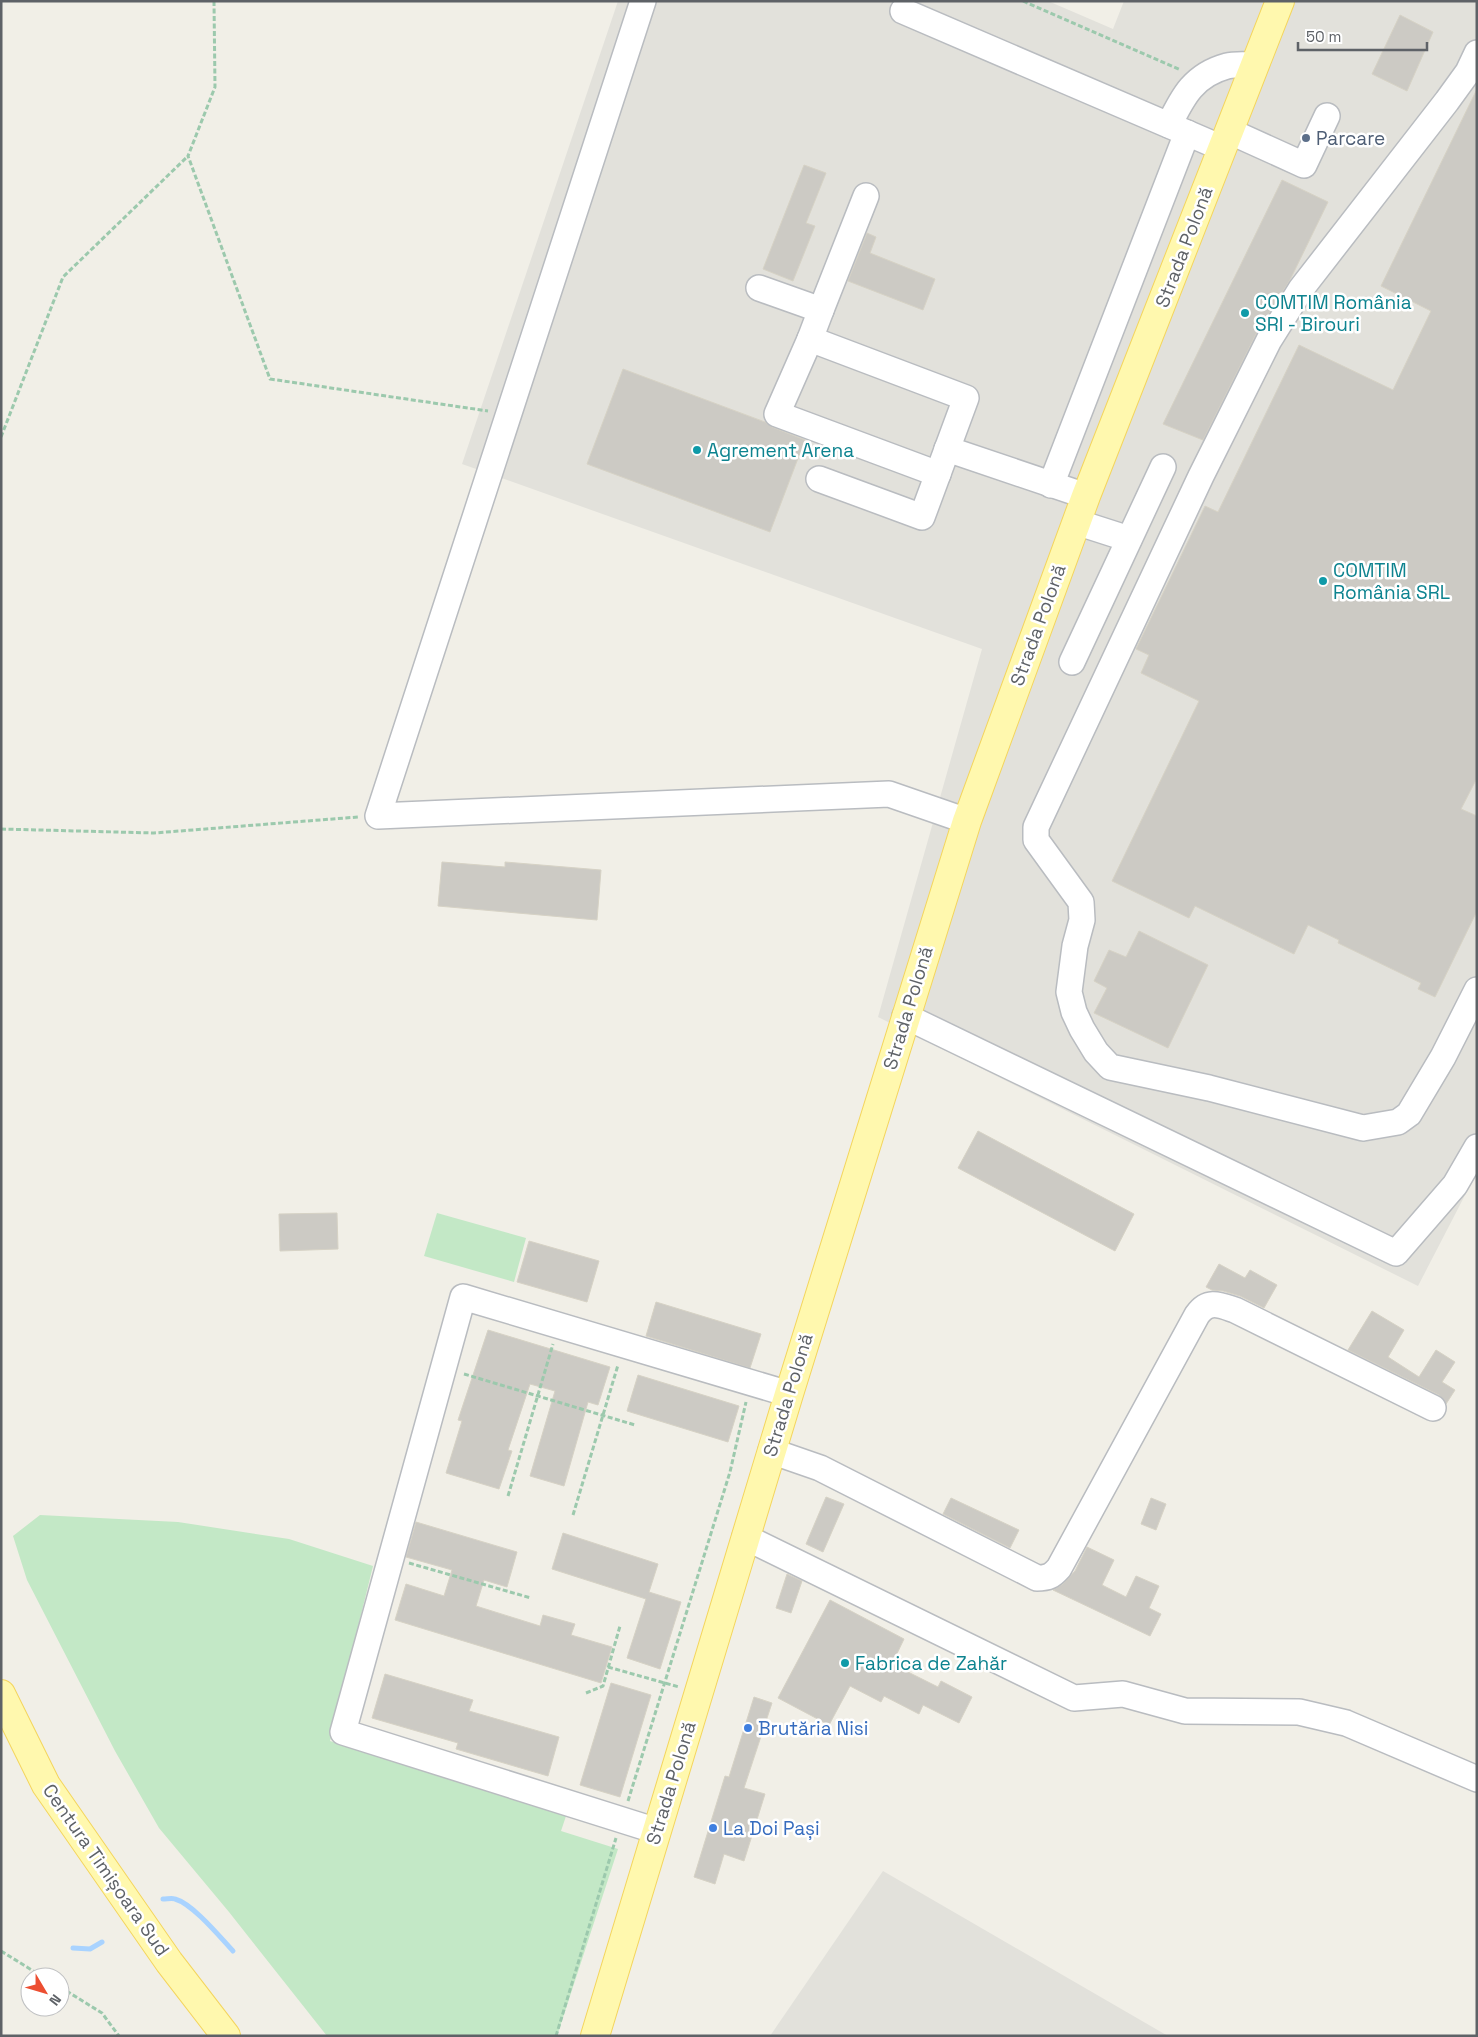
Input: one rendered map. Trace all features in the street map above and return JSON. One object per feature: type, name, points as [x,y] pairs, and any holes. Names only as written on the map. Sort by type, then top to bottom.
[{"type":"main road","name":"Strada Polonă","points":[[595,2036],[788,1394],[967,821],[1076,522],[1280,1]]},
{"type":"main road","name":"Centura Timișoara Sud","points":[[1,1694],[46,1785],[169,1962],[226,2036]]},
{"type":"lane","points":[[643,1],[378,816],[889,794],[967,821]]},
{"type":"lane","points":[[903,11],[1178,129],[1226,139],[1304,165],[1327,116]]},
{"type":"lane","points":[[1477,53],[1468,72],[1447,101],[1301,289],[1269,340],[1201,476],[1036,827],[1036,840],[1081,902],[1082,920],[1069,992],[1074,1012],[1082,1029],[1096,1052],[1110,1067],[1209,1088],[1363,1128],[1398,1122],[1409,1114],[1443,1057],[1477,990]]},
{"type":"lane","points":[[1051,484],[1178,129],[1182,98],[1200,78],[1228,66],[1254,65]]},
{"type":"lane","points":[[866,196],[810,339],[777,414],[938,474]]},
{"type":"lane","points":[[759,288],[821,310]]},
{"type":"lane","points":[[810,339],[966,398],[922,517],[819,479]]},
{"type":"lane","points":[[947,449],[1086,496]]},
{"type":"lane","points":[[1072,662],[1163,467]]},
{"type":"lane","points":[[1076,522],[1129,539]]},
{"type":"lane","points":[[905,1016],[1396,1253],[1455,1185],[1477,1146]]},
{"type":"lane","points":[[657,1831],[342,1732],[463,1298],[788,1394]]},
{"type":"lane","points":[[771,1451],[820,1468],[1037,1578],[1047,1578],[1059,1568],[1197,1315],[1207,1304],[1216,1304],[1235,1310],[1433,1408]]},
{"type":"lane","points":[[745,1537],[1074,1698],[1123,1694],[1185,1711],[1299,1712],[1346,1723],[1477,1779]]},
{"type":"path","points":[[1,437],[63,278],[188,156],[216,87],[214,1]]},
{"type":"path","points":[[1023,1],[1200,78]]},
{"type":"path","points":[[188,156],[270,379],[509,414]]},
{"type":"path","points":[[1,829],[154,833],[378,816]]},
{"type":"path","points":[[508,1496],[559,1327]]},
{"type":"path","points":[[573,1515],[624,1346]]},
{"type":"path","points":[[464,1374],[635,1425]]},
{"type":"path","name":"Strada Polonă","points":[[556,2036],[730,1472],[750,1382]]},
{"type":"path","points":[[391,1558],[531,1598]]},
{"type":"path","points":[[586,1693],[602,1686],[620,1626]]},
{"type":"path","points":[[608,1667],[681,1688]]},
{"type":"path","points":[[1,1951],[27,1967]]},
{"type":"path","points":[[70,1993],[102,2013],[119,2036]]},
{"type":"shaded area","points":[[618,1],[1048,1],[1113,29],[1124,1],[1477,1],[1477,1172],[1418,1286],[878,1017],[982,649],[462,464]]},
{"type":"shaded area","points":[[883,1871],[1168,2036],[770,2036]]},
{"type":"green space","points":[[437,1213],[526,1238],[514,1282],[424,1256]]},
{"type":"green space","points":[[40,1515],[178,1522],[289,1539],[373,1566],[330,1741],[566,1816],[561,1831],[618,1849],[557,2036],[327,2036],[229,1912],[159,1828],[115,1751],[27,1580],[13,1536]]},
{"type":"building","points":[[1400,15],[1433,32],[1407,91],[1372,74]]},
{"type":"building","name":"COMTIM România SRL","points":[[1477,89],[1477,778],[1461,809],[1477,816],[1477,911],[1435,997],[1418,989],[1421,983],[1338,943],[1339,940],[1308,925],[1294,954],[1195,906],[1189,918],[1112,881],[1199,701],[1141,673],[1149,655],[1136,649],[1205,506],[1218,512],[1299,345],[1393,390],[1431,311],[1381,286]]},
{"type":"building","points":[[804,165],[826,173],[806,223],[815,226],[793,281],[763,269]]},
{"type":"building","name":"COMTIM România SRI - Birouri","points":[[1282,180],[1328,202],[1290,280],[1256,334],[1203,440],[1163,424]]},
{"type":"building","points":[[867,233],[876,237],[870,253],[935,279],[923,310],[848,281]]},
{"type":"building","name":"Agrement Arena","points":[[623,369],[765,422],[772,427],[805,440],[770,532],[587,464]]},
{"type":"building","points":[[442,862],[505,867],[505,862],[601,870],[597,920],[438,906]]},
{"type":"building","points":[[1139,931],[1208,965],[1168,1048],[1094,1013],[1107,988],[1094,981],[1109,950],[1126,957]]},
{"type":"building","points":[[978,1131],[1134,1214],[1115,1251],[958,1168]]},
{"type":"building","points":[[337,1213],[338,1249],[280,1251],[279,1214]]},
{"type":"building","points":[[529,1241],[599,1261],[587,1302],[517,1282]]},
{"type":"building","points":[[1219,1264],[1245,1278],[1250,1270],[1277,1285],[1264,1308],[1240,1296],[1206,1287]]},
{"type":"building","points":[[656,1302],[761,1334],[750,1368],[646,1336]]},
{"type":"building","points":[[1372,1311],[1404,1330],[1388,1357],[1419,1377],[1436,1350],[1455,1362],[1442,1382],[1455,1390],[1446,1404],[1439,1395],[1348,1350]]},
{"type":"building","points":[[488,1330],[610,1367],[598,1405],[588,1402],[564,1486],[530,1476],[555,1391],[530,1384],[508,1450],[512,1451],[499,1489],[446,1473],[462,1421],[458,1420]]},
{"type":"building","points":[[638,1375],[739,1406],[728,1442],[627,1411]]},
{"type":"building","points":[[826,1497],[844,1504],[823,1552],[806,1544]]},
{"type":"building","points":[[951,1498],[1019,1530],[1010,1548],[943,1514]]},
{"type":"building","points":[[1151,1498],[1166,1504],[1156,1530],[1141,1524]]},
{"type":"building","points":[[416,1522],[517,1552],[507,1587],[484,1580],[476,1606],[540,1626],[543,1615],[575,1624],[571,1635],[612,1647],[601,1683],[395,1620],[406,1584],[444,1596],[452,1570],[406,1557]]},
{"type":"building","points":[[563,1533],[658,1564],[649,1592],[681,1602],[660,1669],[627,1658],[646,1599],[552,1569]]},
{"type":"building","points":[[1087,1547],[1114,1560],[1102,1585],[1126,1597],[1136,1576],[1159,1586],[1149,1608],[1161,1614],[1150,1636],[1053,1590],[1063,1584],[1075,1571]]},
{"type":"building","points":[[787,1574],[802,1581],[791,1613],[776,1608]]},
{"type":"building","name":"Fabrica de Zahăr","points":[[830,1600],[904,1639],[892,1664],[938,1687],[941,1681],[972,1697],[959,1723],[923,1705],[919,1714],[884,1696],[881,1702],[850,1686],[829,1725],[778,1698]]},
{"type":"building","points":[[385,1674],[473,1700],[469,1711],[559,1737],[548,1776],[456,1749],[458,1743],[372,1718]]},
{"type":"building","points":[[611,1683],[651,1695],[620,1797],[580,1785]]},
{"type":"building","points":[[754,1697],[772,1703],[744,1788],[765,1794],[744,1861],[724,1854],[715,1884],[694,1877],[725,1776],[729,1777]]},
{"type":"waterway","points":[[163,1899],[175,1899],[190,1907],[233,1951]]},
{"type":"waterway","points":[[73,1948],[90,1949],[102,1942]]},
{"type":"place","name":"Parcare","points":[[1306,138]]},
{"type":"place","name":"COMTIM România SRI - Birouri","points":[[1245,313]]},
{"type":"place","name":"Agrement Arena","points":[[697,450]]},
{"type":"place","name":"COMTIM România SRL","points":[[1323,581]]},
{"type":"place","name":"Fabrica de Zahăr","points":[[845,1663]]},
{"type":"place","name":"Brutăria Nisi","points":[[748,1728]]},
{"type":"place","name":"La Doi Pași","points":[[713,1828]]}]
